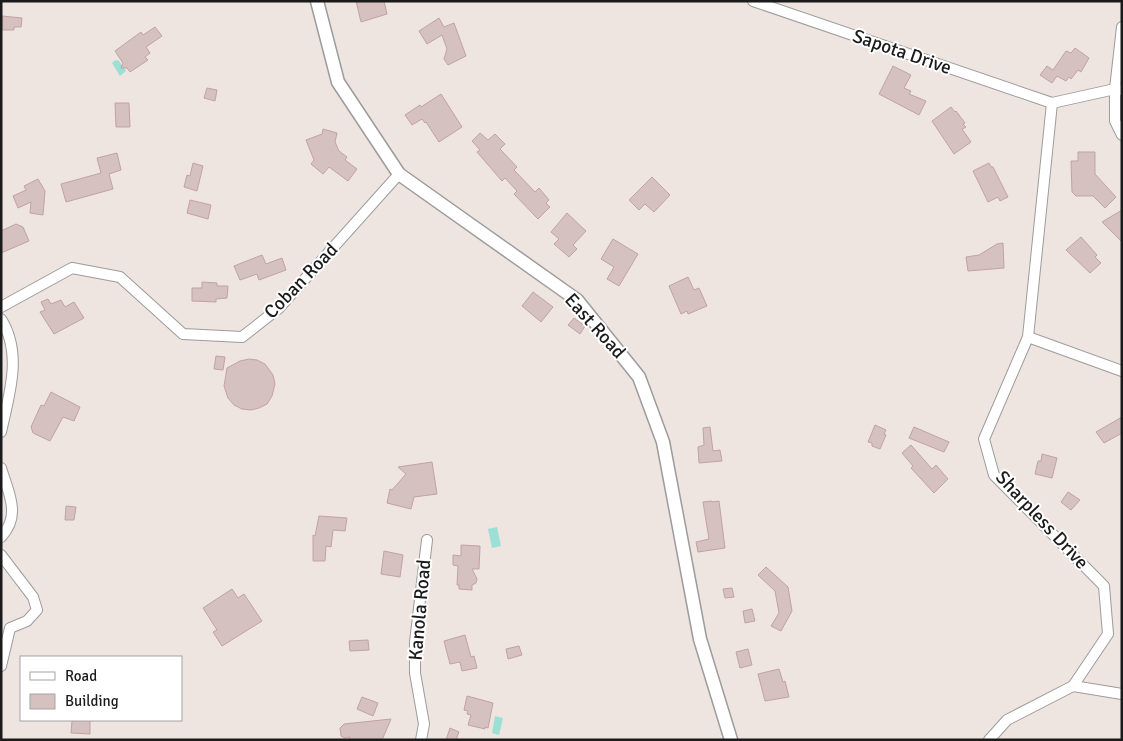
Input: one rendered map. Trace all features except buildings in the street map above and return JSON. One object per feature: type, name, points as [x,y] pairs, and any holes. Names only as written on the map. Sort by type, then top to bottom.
[{"type":"street","name":"East Road","points":[[317,1],[338,82],[399,174],[577,300],[639,377],[663,442],[700,640],[732,740]]},
{"type":"street","name":"Sapota Drive","points":[[753,1],[1052,103]]},
{"type":"street","points":[[1122,27],[1115,121],[1122,135]]},
{"type":"street","points":[[1052,103],[1118,90]]},
{"type":"street","name":"Sharpless Drive","points":[[989,740],[1008,720],[1073,686],[1108,634],[1104,586],[994,475],[984,439],[1028,337],[1052,103]]},
{"type":"street","name":"Coban Road","points":[[1,307],[72,268],[120,277],[183,334],[242,337],[279,308],[399,174]]},
{"type":"street","points":[[1,319],[7,329],[14,357],[11,384],[1,432]]},
{"type":"street","points":[[1028,337],[1122,371]]},
{"type":"street","points":[[1,468],[13,507],[10,524],[1,537]]},
{"type":"street","name":"Kanola Road","points":[[421,740],[424,724],[415,673],[415,642],[427,540]]},
{"type":"street","points":[[1,555],[33,597],[37,610],[27,621],[10,628],[1,666]]},
{"type":"street","points":[[1073,686],[1122,694]]},
{"type":"water","points":[[116,60],[119,61],[126,71],[120,76],[112,63]]},
{"type":"water","points":[[497,527],[501,546],[492,548],[488,529]]},
{"type":"water","points":[[495,716],[503,718],[499,735],[492,733]]}]
